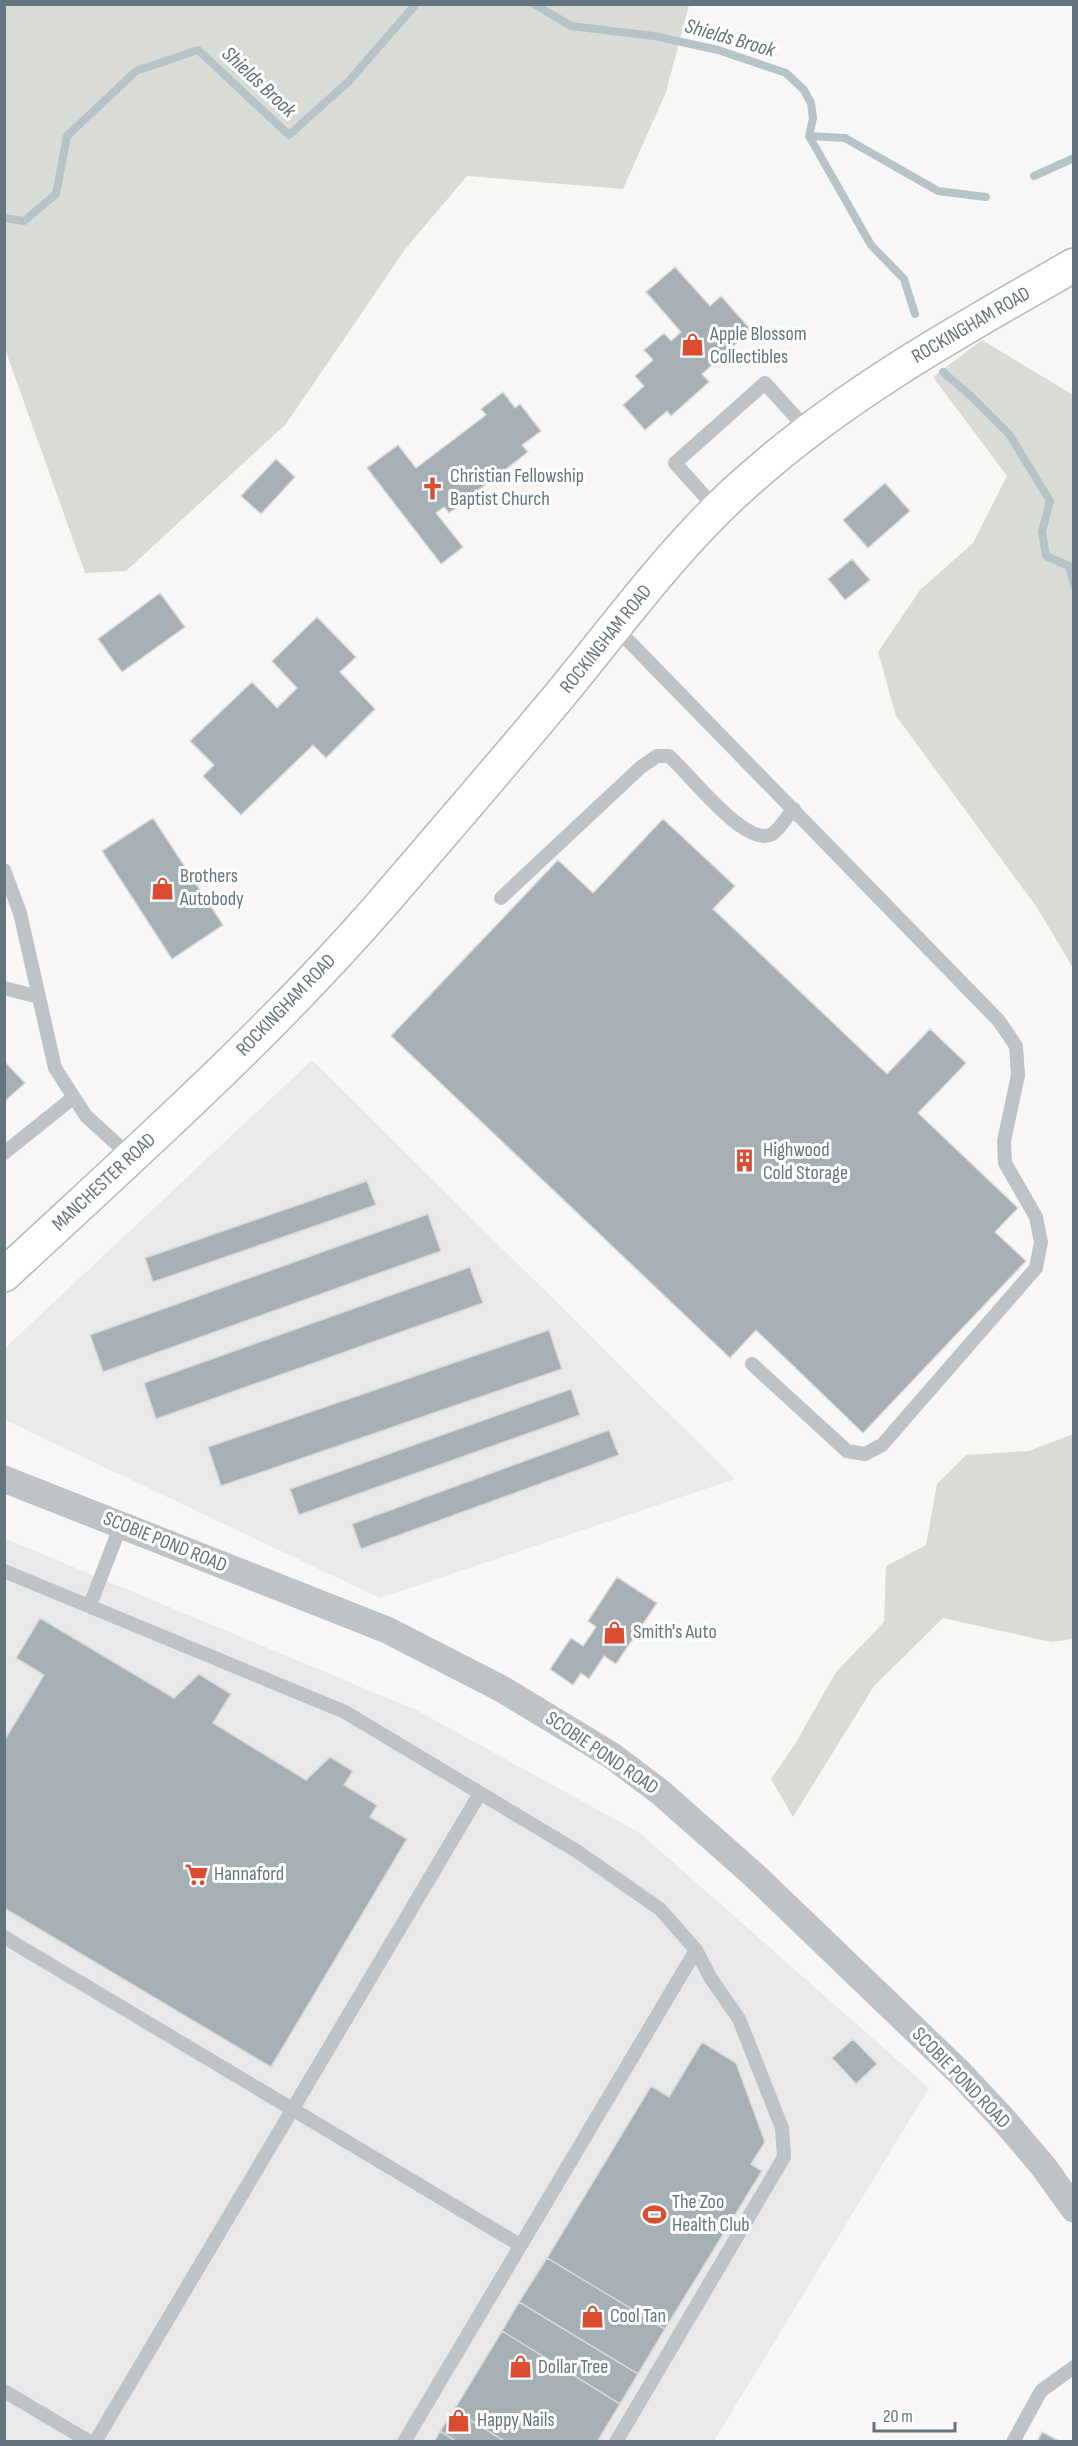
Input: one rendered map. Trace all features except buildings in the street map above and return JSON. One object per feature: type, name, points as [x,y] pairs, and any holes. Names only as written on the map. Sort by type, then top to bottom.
[{"type":"main road","name":"ROCKINGHAM ROAD","points":[[204,1090],[379,906],[560,696],[615,627],[717,510],[751,477],[906,362],[1074,265]]},
{"type":"main road","name":"MANCHESTER ROAD","points":[[4,1275],[204,1090]]},
{"type":"street","name":"SCOBIE POND ROAD","points":[[4,1479],[387,1630],[501,1689],[558,1721],[611,1755],[660,1792],[746,1868],[958,2072],[1023,2142],[1074,2209]]},
{"type":"lane","points":[[717,510],[675,463],[765,383],[809,432]]},
{"type":"lane","points":[[615,627],[999,1021],[1016,1046],[1018,1075],[1005,1141],[1005,1163],[1036,1217],[1041,1242],[1036,1268],[882,1445],[865,1454],[847,1451],[752,1364]]},
{"type":"lane","points":[[501,898],[641,767],[657,756],[669,756],[741,828],[756,836],[771,834],[794,810]]},
{"type":"lane","points":[[4,870],[20,913],[55,1068],[86,1116],[131,1157]]},
{"type":"lane","points":[[4,988],[39,997]]},
{"type":"lane","points":[[4,1153],[74,1097]]},
{"type":"lane","points":[[90,1605],[121,1525]]},
{"type":"lane","points":[[6,1575],[90,1605],[345,1712],[574,1850],[660,1909],[696,1950],[710,1977],[739,2019],[782,2128],[784,2157],[616,2442]]},
{"type":"lane","points":[[94,2442],[479,1794]]},
{"type":"lane","points":[[4,1937],[520,2246]]},
{"type":"lane","points":[[404,2442],[696,1950]]},
{"type":"lane","points":[[1013,2442],[1041,2391],[1074,2367]]},
{"type":"lane","points":[[4,2391],[90,2442]]},
{"type":"shaded area","points":[[4,5],[689,5],[666,92],[623,189],[467,176],[406,248],[286,424],[126,571],[85,573],[5,349]]},
{"type":"shaded area","points":[[982,340],[1073,395],[1073,968],[1038,909],[896,716],[878,652],[920,590],[973,543],[1007,476],[933,377]]},
{"type":"shaded area","points":[[312,1060],[735,1479],[380,1598],[5,1420],[5,1348]]},
{"type":"shaded area","points":[[1073,1434],[1073,1639],[1051,1642],[943,1618],[874,1686],[793,1817],[771,1779],[795,1744],[836,1672],[884,1622],[886,1566],[926,1545],[937,1484],[966,1455],[1029,1451]]},
{"type":"shaded area","points":[[4,1538],[416,1710],[640,1833],[929,2088],[714,2441],[5,2441]]},
{"type":"waterway","name":"Shields Brook","points":[[4,218],[24,221],[56,194],[67,136],[136,71],[198,50],[289,135],[349,81],[416,4]]},
{"type":"waterway","name":"Shields Brook","points":[[534,4],[571,26],[654,36],[718,50],[786,73],[804,90],[811,103],[813,118],[809,136],[871,245],[904,279],[915,314]]},
{"type":"waterway","points":[[809,136],[845,138],[938,191],[986,197]]},
{"type":"waterway","points":[[1034,176],[1074,158]]},
{"type":"waterway","name":"Shields Brook","points":[[943,372],[1009,434],[1050,501],[1042,532],[1046,556],[1069,566],[1074,585]]},
{"type":"place","name":"Apple Blossom Collectibles","points":[[692,345]]},
{"type":"place","name":"Christian Fellowship Baptist Church","points":[[432,488]]},
{"type":"place","name":"Brothers Autobody","points":[[162,888]]},
{"type":"place","name":"Highwood Cold Storage","points":[[745,1161]]},
{"type":"place","name":"Smith's Auto","points":[[615,1632]]},
{"type":"place","name":"Hannaford","points":[[196,1874]]},
{"type":"place","name":"The Zoo Health Club","points":[[654,2214]]},
{"type":"place","name":"Cool Tan","points":[[592,2316]]},
{"type":"place","name":"Dollar Tree","points":[[520,2367]]},
{"type":"place","name":"Happy Nails","points":[[459,2420]]}]
